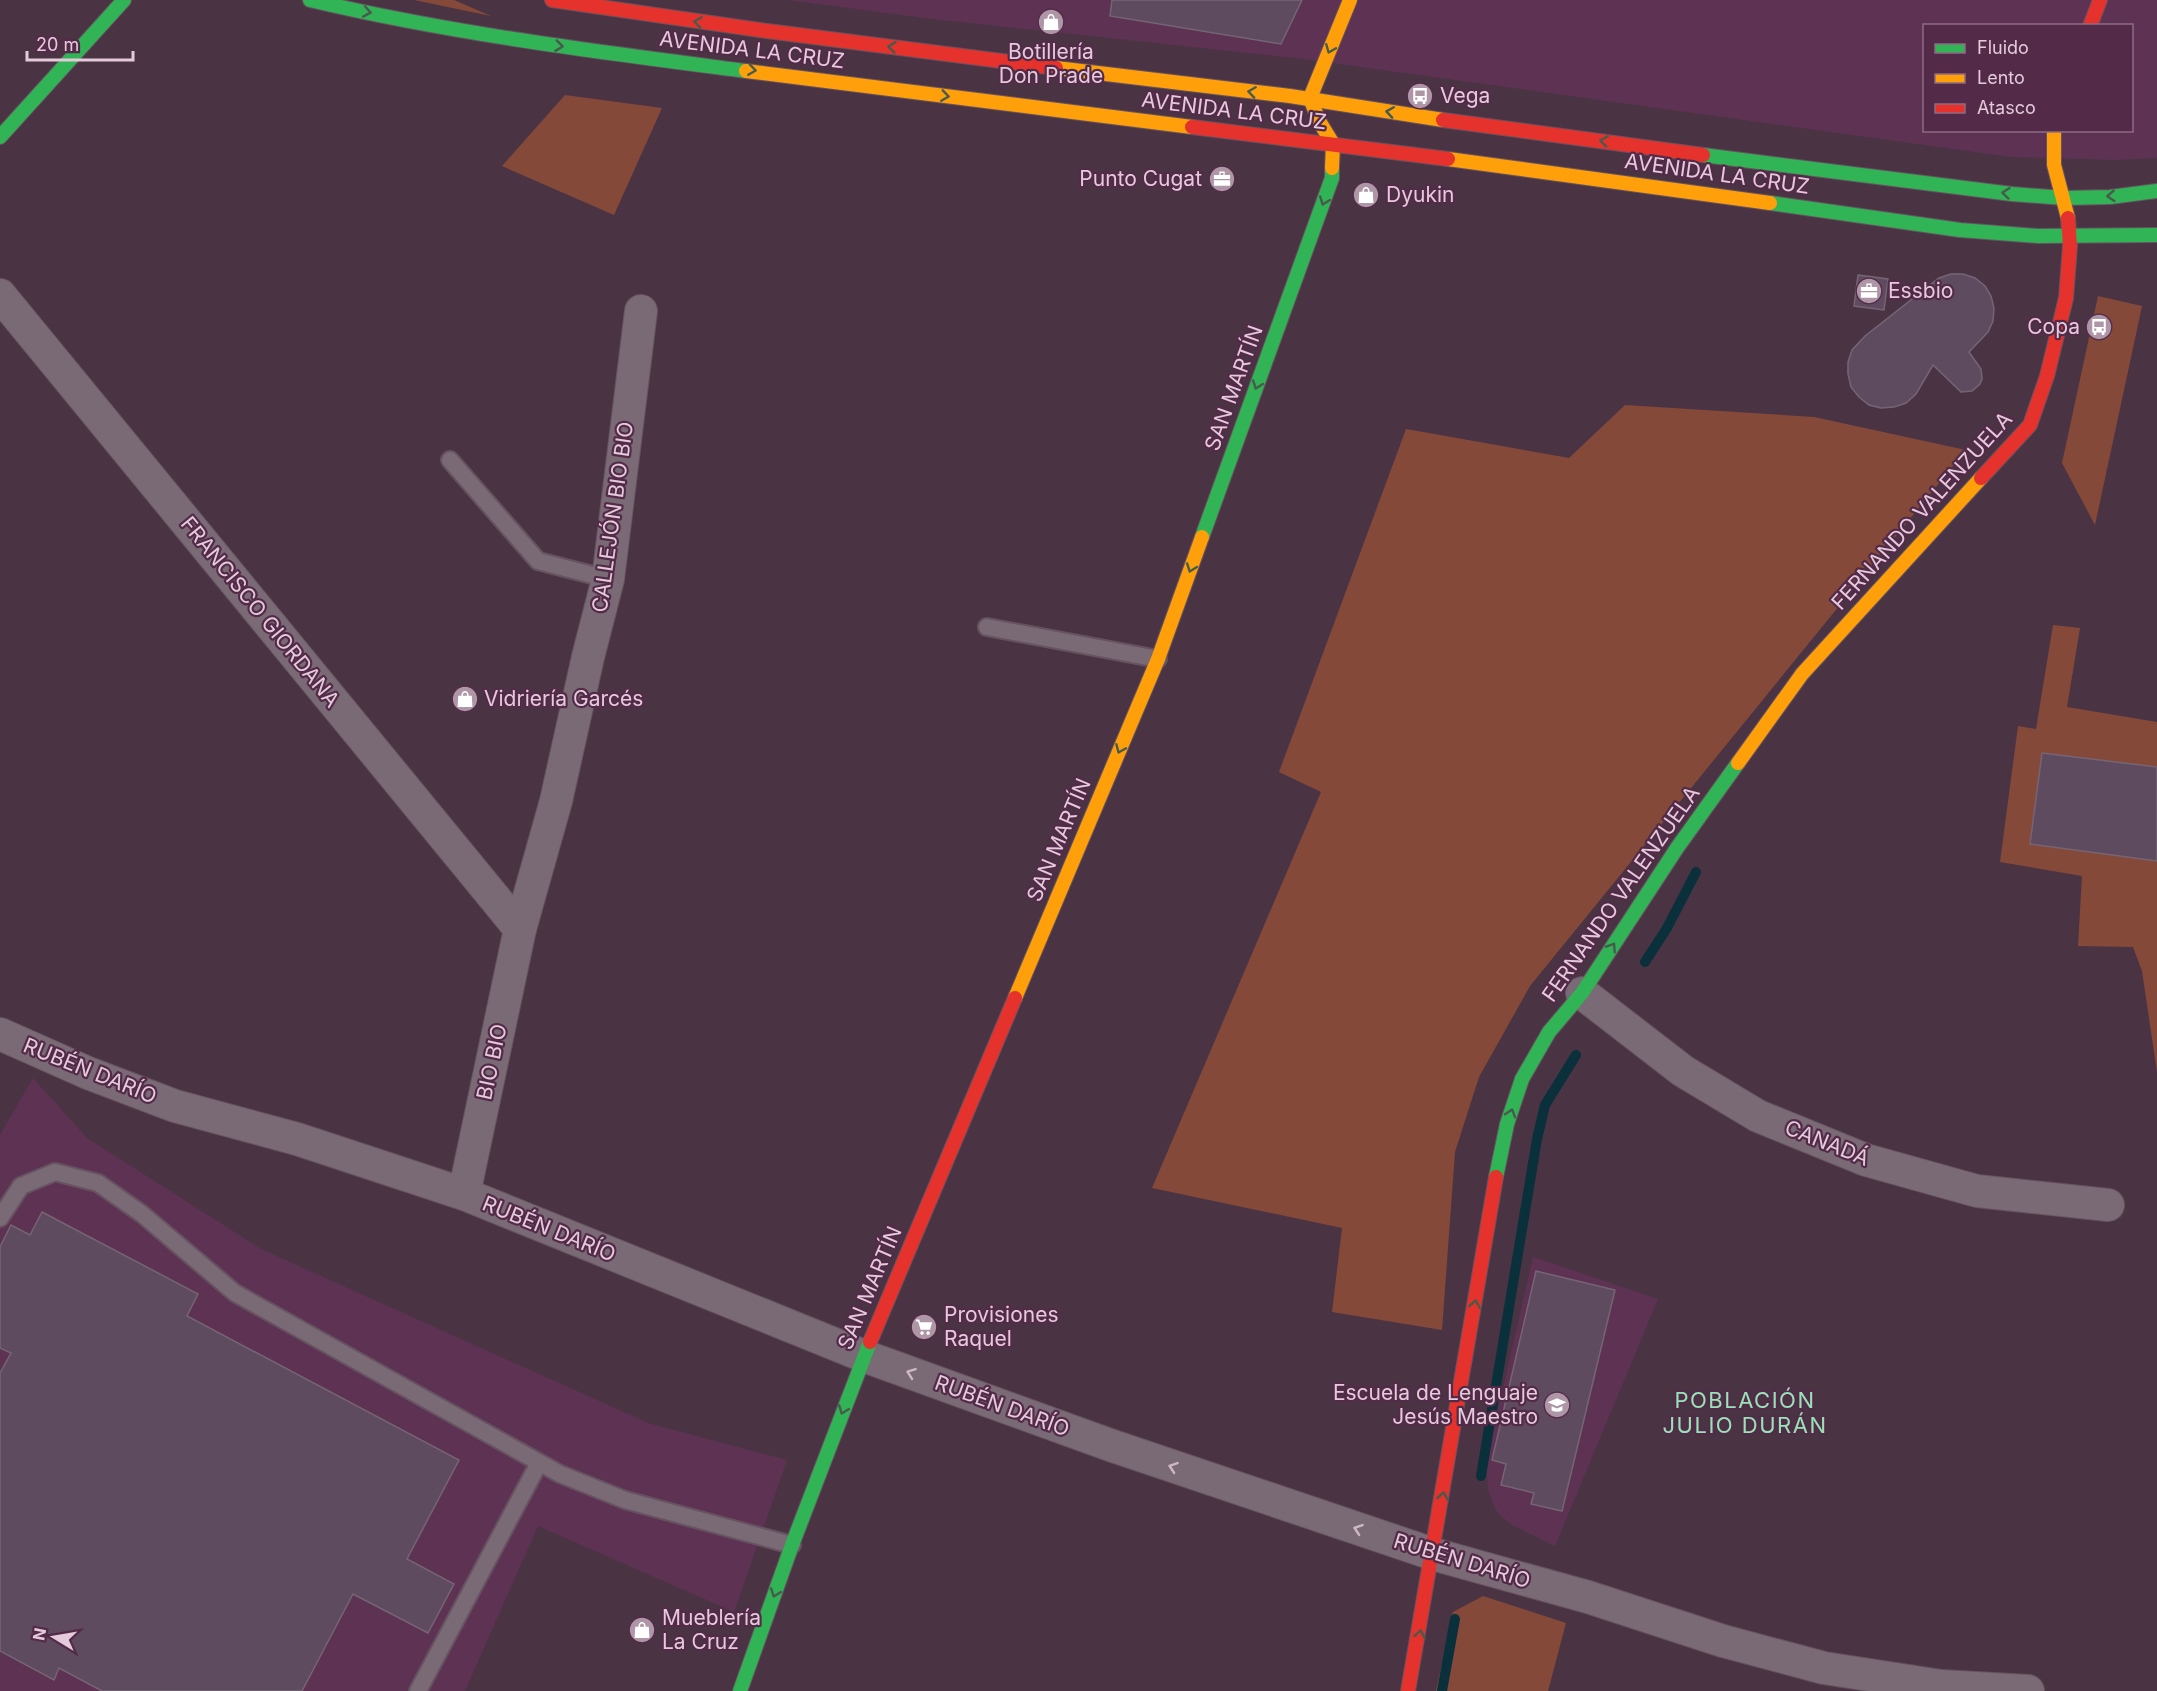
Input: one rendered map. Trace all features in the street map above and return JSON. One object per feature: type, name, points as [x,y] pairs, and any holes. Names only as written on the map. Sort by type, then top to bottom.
[{"type":"main road","points":[[0,137],[124,0]]},
{"type":"main road","name":"AVENIDA LA CRUZ","points":[[309,0],[345,4],[547,45],[1062,112],[1333,144],[1676,189],[1960,230],[2038,236],[2157,235]]},
{"type":"main road","name":"AVENIDA LA CRUZ","points":[[552,0],[724,26],[1130,78],[1310,98],[1388,112],[1776,165],[2012,194],[2064,198],[2110,197],[2157,191]]},
{"type":"main road","points":[[1333,144],[1319,121],[1310,98],[1350,0]]},
{"type":"main road","points":[[2091,24],[2100,0]]},
{"type":"main road","name":"FERNANDO VALENZUELA","points":[[1408,1691],[1434,1554],[1495,1184],[1507,1124],[1522,1079],[1550,1032],[1582,993],[1677,848],[1802,674],[2030,425],[2044,388],[2059,330],[2069,276],[2068,222],[2064,198],[2055,174],[2052,145],[2054,132]]},
{"type":"main road","name":"SAN MARTÍN","points":[[740,1691],[792,1545],[864,1356],[1158,659],[1332,178],[1333,144]]},
{"type":"street","name":"FRANCISCO GIORDANA","points":[[0,295],[520,929]]},
{"type":"street","name":"CALLEJÓN BIO BIO","points":[[520,929],[556,801],[608,579],[641,311]]},
{"type":"street","name":"BIO BIO","points":[[464,1194],[520,929]]},
{"type":"street","name":"CANADÁ","points":[[1582,993],[1683,1071],[1758,1116],[1866,1160],[1977,1191],[2108,1205]]},
{"type":"street","name":"RUBÉN DARÍO","points":[[0,1034],[88,1073],[175,1106],[308,1143],[464,1194],[864,1356],[1110,1445],[1434,1554],[1588,1597],[1723,1641],[1824,1668],[1941,1686],[2028,1691]]},
{"type":"lane","points":[[450,460],[538,561],[608,579]]},
{"type":"lane","points":[[987,627],[1158,659]]},
{"type":"lane","points":[[0,1218],[21,1186],[55,1172],[98,1183],[142,1214],[235,1293],[560,1474],[625,1500],[792,1545]]},
{"type":"lane","points":[[418,1691],[539,1463]]},
{"type":"shaded area","points":[[414,0],[454,0],[491,16]]},
{"type":"shaded area","points":[[788,0],[2157,0],[2157,158],[2117,160],[2012,157],[1296,58],[932,19]]},
{"type":"shaded area","points":[[565,95],[662,108],[614,215],[502,166]]},
{"type":"shaded area","points":[[2098,296],[2142,306],[2095,525],[2062,463]]},
{"type":"shaded area","points":[[1625,405],[1814,417],[1966,450],[1530,986],[1479,1077],[1455,1152],[1442,1330],[1332,1312],[1342,1228],[1152,1188],[1321,792],[1279,772],[1406,429],[1569,458]]},
{"type":"shaded area","points":[[2053,625],[2080,628],[2067,707],[2157,722],[2157,1072],[2142,971],[2133,947],[2078,946],[2082,876],[2000,862],[2018,726],[2036,729]]},
{"type":"shaded area","points":[[33,1078],[87,1138],[261,1249],[648,1423],[787,1460],[734,1612],[538,1526],[465,1691],[0,1691],[0,1135]]},
{"type":"shaded area","name":"Escuela de Lenguaje Jesús Maestro","points":[[1533,1257],[1658,1299],[1555,1546],[1510,1524],[1496,1510],[1488,1490],[1486,1463]]},
{"type":"shaded area","points":[[1483,1596],[1566,1623],[1548,1691],[1436,1691],[1453,1612]]},
{"type":"building","points":[[1112,0],[1302,0],[1281,44],[1110,16]]},
{"type":"building","points":[[1951,274],[1963,274],[1975,278],[1985,286],[1991,296],[1994,308],[1993,321],[1988,332],[1969,352],[1981,369],[1980,384],[1972,391],[1961,392],[1933,365],[1916,394],[1906,403],[1881,408],[1869,405],[1851,387],[1848,362],[1852,350],[1865,336],[1939,278]]},
{"type":"building","points":[[1858,275],[1888,279],[1884,310],[1854,306]]},
{"type":"building","points":[[2042,753],[2157,767],[2157,861],[2030,844]]},
{"type":"building","points":[[42,1212],[198,1294],[187,1316],[459,1460],[407,1559],[454,1584],[428,1633],[353,1594],[302,1691],[102,1691],[59,1668],[54,1680],[0,1651],[0,1373],[11,1353],[0,1348],[0,1247],[11,1225],[30,1235]]},
{"type":"building","name":"Escuela de Lenguaje Jesús Maestro","points":[[1536,1271],[1615,1290],[1562,1511],[1531,1504],[1534,1493],[1501,1485],[1506,1464],[1492,1460]]},
{"type":"waterway","points":[[1645,962],[1667,928],[1696,872]]},
{"type":"waterway","points":[[1481,1476],[1537,1139],[1545,1105],[1576,1055]]},
{"type":"waterway","points":[[1442,1691],[1455,1619]]},
{"type":"traffic: fast","points":[[0,137],[124,0]]},
{"type":"traffic: fast","points":[[310,0],[472,32],[746,71]]},
{"type":"traffic: fast","points":[[1703,155],[2012,194],[2064,198],[2110,197],[2157,191]]},
{"type":"traffic: fast","points":[[1202,537],[1332,178],[1332,168]]},
{"type":"traffic: fast","points":[[1770,203],[1960,230],[2038,236],[2157,235]]},
{"type":"traffic: fast","points":[[1496,1177],[1507,1124],[1522,1079],[1549,1032],[1582,993],[1677,848],[1738,763]]},
{"type":"traffic: fast","points":[[740,1691],[792,1545],[870,1342]]},
{"type":"traffic: slow","points":[[1332,168],[1333,144],[1319,121],[1310,98],[1350,0]]},
{"type":"traffic: slow","points":[[1056,68],[1290,96],[1443,120]]},
{"type":"traffic: slow","points":[[746,71],[1192,127]]},
{"type":"traffic: slow","points":[[2054,132],[2054,165],[2068,218]]},
{"type":"traffic: slow","points":[[1448,159],[1770,203]]},
{"type":"traffic: slow","points":[[1738,763],[1802,674],[1981,478]]},
{"type":"traffic: slow","points":[[1015,998],[1158,659],[1202,537]]},
{"type":"traffic: jam","points":[[552,0],[767,31],[1056,68]]},
{"type":"traffic: jam","points":[[2091,24],[2100,0]]},
{"type":"traffic: jam","points":[[1443,120],[1703,155]]},
{"type":"traffic: jam","points":[[1192,127],[1448,159]]},
{"type":"traffic: jam","points":[[1981,478],[2030,425],[2047,376],[2066,298],[2070,246],[2068,218]]},
{"type":"traffic: jam","points":[[870,1342],[1015,998]]},
{"type":"traffic: jam","points":[[1408,1691],[1496,1177]]},
{"type":"place","name":"Botillería Don Prade","points":[[1051,22]]},
{"type":"place","name":"Vega","points":[[1420,96]]},
{"type":"place","name":"Punto Cugat","points":[[1222,179]]},
{"type":"place","name":"Dyukin","points":[[1366,195]]},
{"type":"place","name":"Essbio","points":[[1869,291]]},
{"type":"place","name":"Copa","points":[[2099,327]]},
{"type":"place","name":"Vidriería Garcés","points":[[465,699]]},
{"type":"place","name":"Provisiones Raquel","points":[[924,1327]]},
{"type":"place","name":"Escuela de Lenguaje Jesús Maestro","points":[[1557,1405]]},
{"type":"place","name":"Mueblería La Cruz","points":[[642,1630]]},
{"type":"district","name":"POBLACIÓN JULIO DURÁN","points":[[1745,1412]]}]
